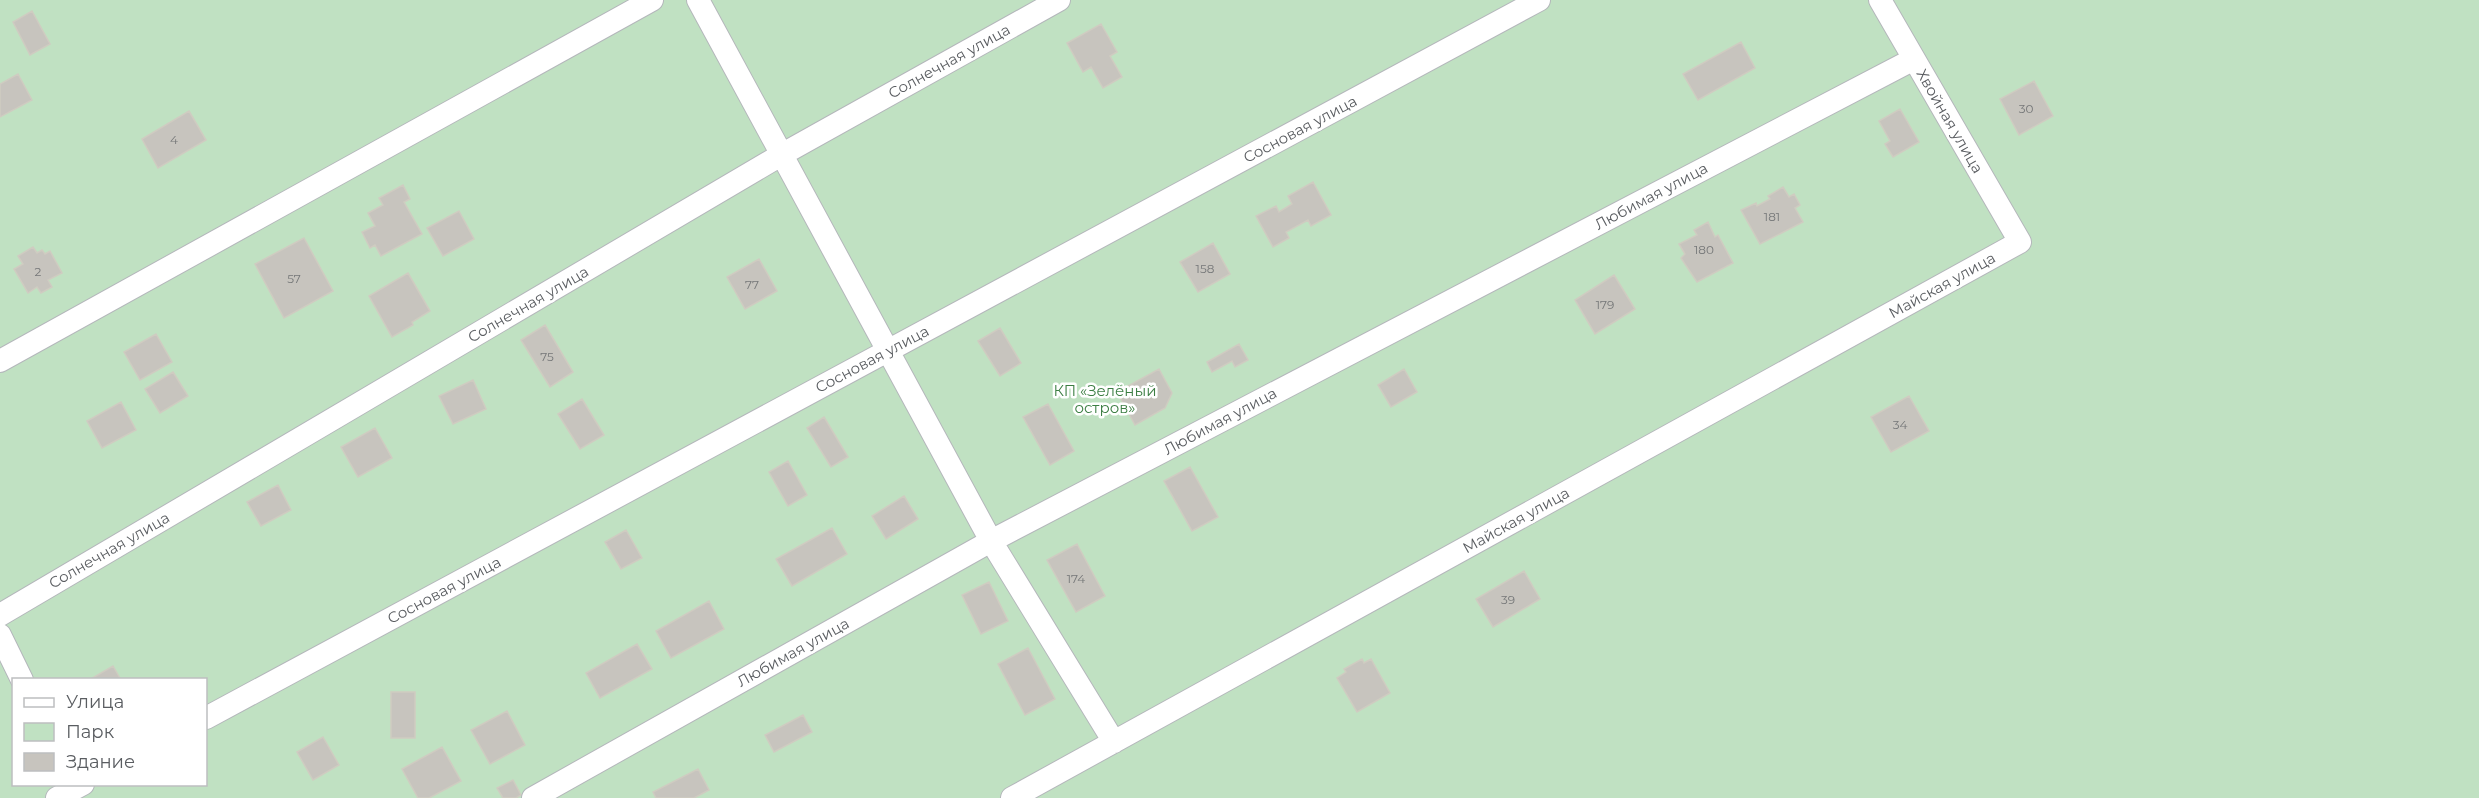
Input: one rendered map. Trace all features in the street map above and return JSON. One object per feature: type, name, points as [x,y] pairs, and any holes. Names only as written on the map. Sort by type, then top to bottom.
[{"type":"street","points":[[0,362],[652,0]]},
{"type":"street","points":[[698,0],[991,541],[1114,742]]},
{"type":"street","name":"Солнечная улица","points":[[0,615],[781,155],[1059,0]]},
{"type":"street","name":"Сосновая улица","points":[[207,717],[1539,0]]},
{"type":"street","name":"Хвойная улица","points":[[1880,0],[2020,242]]},
{"type":"street","name":"Любимая улица","points":[[533,798],[991,541],[1914,59]]},
{"type":"street","name":"Майская улица","points":[[1012,798],[2020,242]]},
{"type":"street","points":[[0,634],[21,678]]},
{"type":"green space","name":"КП «Зелёный остров»","points":[[0,0],[2479,0],[2479,798],[0,798]]},
{"type":"building","points":[[32,11],[50,44],[30,55],[13,22]]},
{"type":"building","points":[[1101,24],[1117,52],[1110,56],[1122,77],[1103,88],[1091,67],[1083,72],[1067,43]]},
{"type":"building","points":[[1741,42],[1755,68],[1698,100],[1683,74]]},
{"type":"building","points":[[18,74],[32,100],[0,117],[0,84]]},
{"type":"building","points":[[2034,81],[2053,116],[2019,135],[2000,99]]},
{"type":"building","points":[[1900,109],[1919,142],[1893,157],[1885,144],[1890,141],[1879,121]]},
{"type":"building","points":[[189,111],[206,140],[158,168],[142,139]]},
{"type":"building","points":[[1313,182],[1331,215],[1311,226],[1308,220],[1286,232],[1289,238],[1273,247],[1256,216],[1276,206],[1279,212],[1292,204],[1288,196]]},
{"type":"building","points":[[403,185],[410,199],[404,202],[422,234],[381,256],[375,245],[370,248],[362,232],[375,226],[368,213],[383,205],[379,198]]},
{"type":"building","points":[[1783,187],[1789,197],[1794,194],[1800,205],[1795,208],[1803,222],[1760,244],[1741,210],[1756,203],[1757,206],[1770,199],[1768,196]]},
{"type":"building","points":[[459,211],[474,239],[443,256],[427,228]]},
{"type":"building","points":[[1708,222],[1715,237],[1718,235],[1733,263],[1697,282],[1681,258],[1685,254],[1679,244],[1697,235],[1694,230]]},
{"type":"building","points":[[304,238],[333,291],[284,318],[255,264]]},
{"type":"building","points":[[1213,243],[1230,274],[1198,292],[1180,262]]},
{"type":"building","points":[[33,247],[37,253],[42,250],[45,254],[50,251],[62,273],[48,280],[52,287],[41,293],[37,287],[28,293],[14,269],[23,264],[18,256]]},
{"type":"building","points":[[759,259],[777,291],[745,309],[727,277]]},
{"type":"building","points":[[408,273],[430,311],[412,322],[413,325],[392,337],[369,296]]},
{"type":"building","points":[[1614,275],[1635,309],[1595,334],[1575,300]]},
{"type":"building","points":[[545,325],[573,372],[550,387],[521,340]]},
{"type":"building","points":[[1000,328],[1021,363],[1000,376],[978,341]]},
{"type":"building","points":[[156,334],[172,362],[140,380],[124,352]]},
{"type":"building","points":[[1239,344],[1248,360],[1235,367],[1232,361],[1212,372],[1207,362]]},
{"type":"building","points":[[1159,369],[1172,393],[1165,408],[1135,425],[1117,392]]},
{"type":"building","points":[[1404,369],[1417,392],[1391,407],[1378,385]]},
{"type":"building","points":[[173,372],[188,396],[160,413],[145,389]]},
{"type":"building","points":[[473,380],[486,409],[453,424],[439,396]]},
{"type":"building","points":[[1909,396],[1929,431],[1891,452],[1871,417]]},
{"type":"building","points":[[582,399],[604,435],[580,449],[558,414]]},
{"type":"building","points":[[121,402],[136,430],[102,448],[87,421]]},
{"type":"building","points":[[1048,404],[1074,451],[1050,465],[1023,417]]},
{"type":"building","points":[[824,417],[848,457],[831,467],[807,428]]},
{"type":"building","points":[[375,428],[392,458],[358,477],[341,447]]},
{"type":"building","points":[[788,461],[807,495],[788,506],[769,472]]},
{"type":"building","points":[[1190,467],[1218,517],[1192,531],[1164,481]]},
{"type":"building","points":[[278,485],[291,510],[261,526],[247,502]]},
{"type":"building","points":[[904,496],[918,519],[886,539],[872,516]]},
{"type":"building","points":[[832,528],[847,554],[792,586],[776,559]]},
{"type":"building","points":[[626,530],[642,558],[621,569],[605,542]]},
{"type":"building","points":[[1077,544],[1105,596],[1076,612],[1047,560]]},
{"type":"building","points":[[1524,571],[1540,599],[1493,627],[1476,599]]},
{"type":"building","points":[[989,582],[1008,621],[981,634],[962,595]]},
{"type":"building","points":[[709,601],[724,629],[671,658],[656,631]]},
{"type":"building","points":[[637,644],[652,669],[600,698],[586,673]]},
{"type":"building","points":[[1028,648],[1055,699],[1025,715],[998,664]]},
{"type":"building","points":[[1362,659],[1364,663],[1371,659],[1390,693],[1357,712],[1337,678],[1346,672],[1344,669]]},
{"type":"building","points":[[113,666],[120,678],[92,678]]},
{"type":"building","points":[[391,692],[415,692],[415,738],[391,738]]},
{"type":"building","points":[[507,711],[525,745],[490,764],[471,730]]},
{"type":"building","points":[[803,715],[812,732],[774,752],[765,735]]},
{"type":"building","points":[[323,737],[339,765],[313,780],[297,752]]},
{"type":"building","points":[[442,747],[461,781],[429,798],[418,798],[402,769]]},
{"type":"building","points":[[698,769],[709,790],[694,798],[656,798],[653,792]]},
{"type":"building","points":[[513,780],[521,795],[516,798],[503,798],[497,788]]}]
